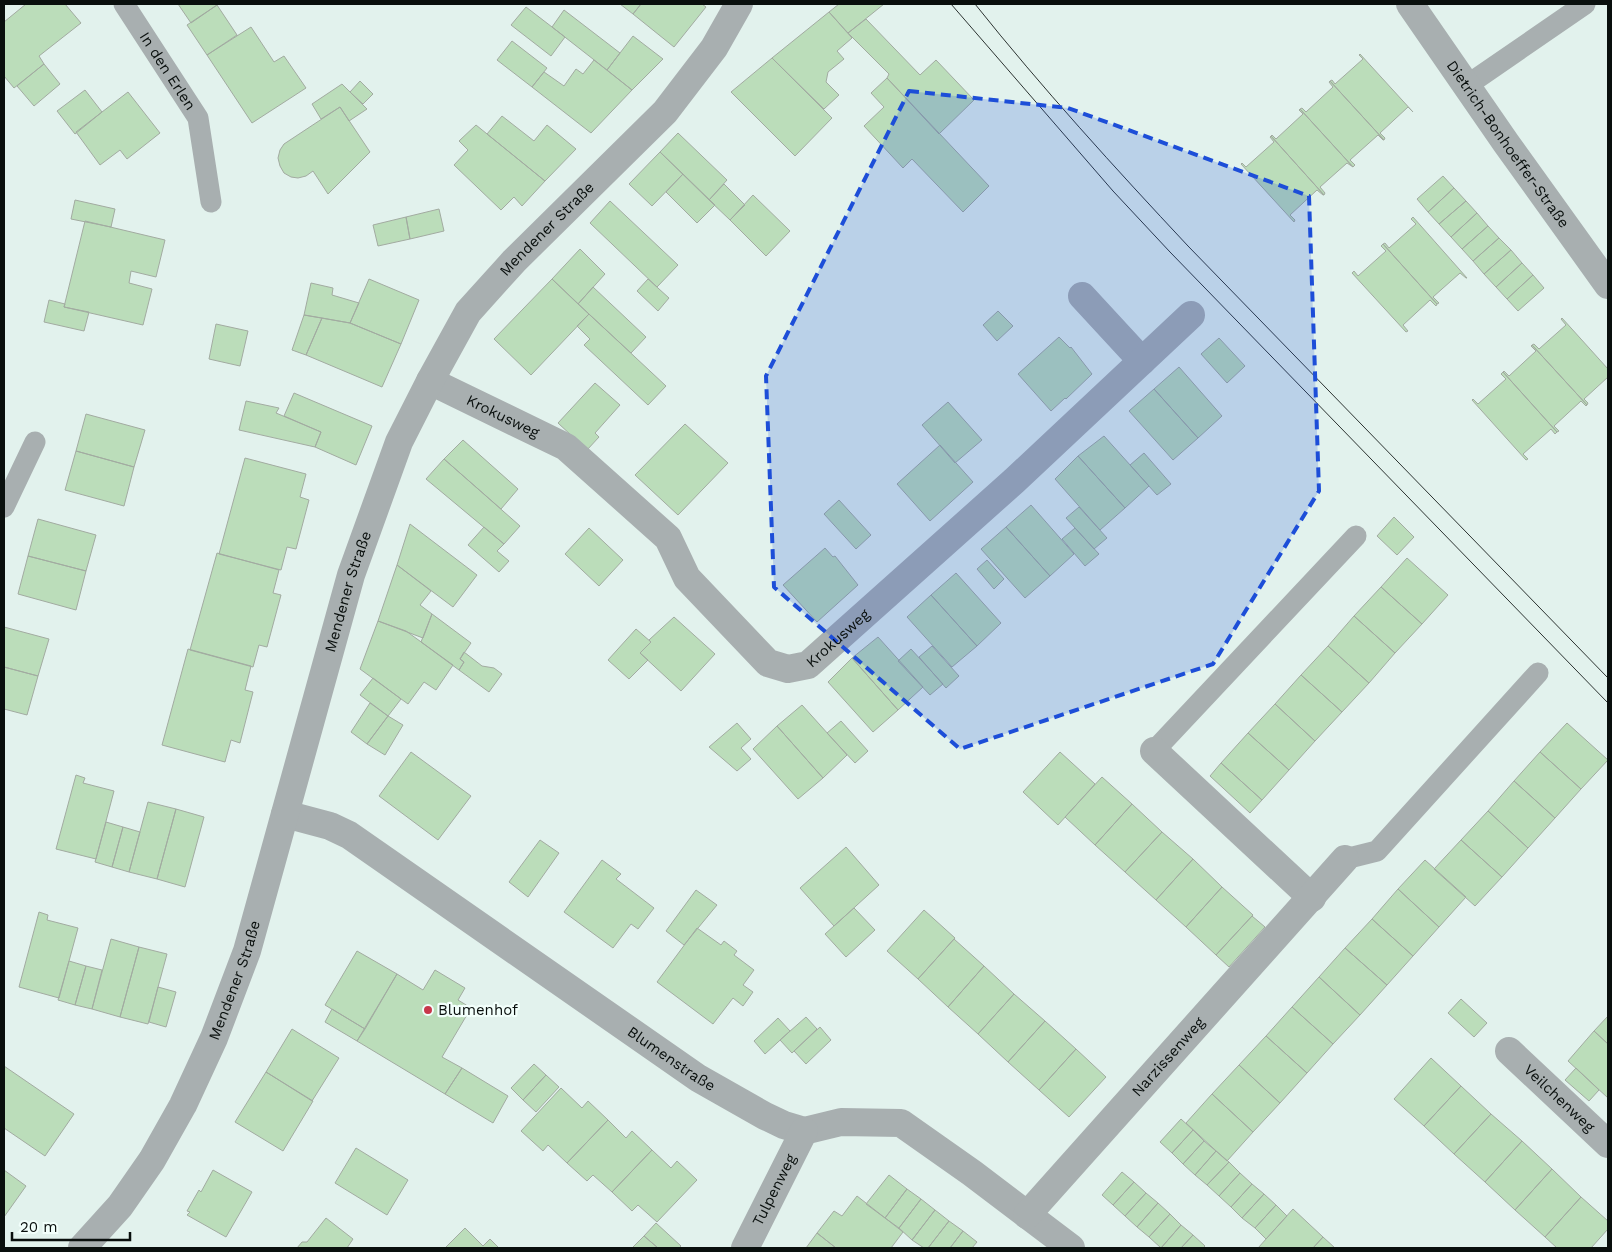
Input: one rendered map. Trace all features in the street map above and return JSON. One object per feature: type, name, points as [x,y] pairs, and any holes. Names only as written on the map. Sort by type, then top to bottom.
[{"type":"street","name":"Mendener Straße","points":[[82,1248],[120,1206],[152,1160],[187,1097],[214,1038],[246,951],[351,575],[399,442],[430,381],[468,312],[514,261],[665,112],[714,48],[739,4]]},
{"type":"street","name":"Dietrich-Bonhoeffer-Straße","points":[[1410,4],[1608,285]]},
{"type":"street","points":[[1082,296],[1142,361]]},
{"type":"street","name":"Krokusweg","points":[[430,381],[566,447],[668,538],[687,578],[768,663],[788,669],[808,665],[1014,481],[1191,315]]},
{"type":"street","points":[[1154,751],[1312,898]]},
{"type":"street","name":"Blumenstraße","points":[[285,814],[330,826],[349,835],[698,1078],[784,1126],[804,1131]]},
{"type":"street","name":"Narzissenweg","points":[[1027,1215],[1346,859]]},
{"type":"street","name":"Veilchenweg","points":[[1509,1051],[1608,1144]]},
{"type":"street","points":[[804,1131],[841,1122],[901,1123],[972,1173],[1071,1248]]},
{"type":"street","name":"Tulpenweg","points":[[745,1248],[804,1131]]},
{"type":"lane","name":"In den Erlen","points":[[124,4],[198,118],[211,202]]},
{"type":"lane","points":[[1466,86],[1585,4]]},
{"type":"lane","points":[[4,508],[35,442]]},
{"type":"lane","points":[[1154,751],[1356,536]]},
{"type":"lane","points":[[1346,859],[1377,851],[1538,673]]},
{"type":"highlighted area","points":[[909,91],[1068,108],[1309,196],[1319,491],[1213,664],[960,749],[774,587],[766,376]]},
{"type":"building","points":[[26,4],[65,4],[81,23],[39,56],[44,64],[14,88],[4,76],[4,22]]},
{"type":"building","points":[[178,4],[216,4],[217,5],[191,23]]},
{"type":"building","points":[[620,4],[641,4],[633,14]]},
{"type":"building","points":[[641,4],[702,4],[706,7],[674,47],[633,14]]},
{"type":"building","points":[[839,4],[884,4],[848,33],[829,12]]},
{"type":"building","points":[[217,5],[237,35],[207,55],[187,25]]},
{"type":"building","points":[[526,7],[565,37],[551,56],[511,25]]},
{"type":"building","points":[[564,10],[620,53],[607,70],[552,27]]},
{"type":"building","points":[[829,12],[852,38],[837,51],[844,59],[828,72],[826,82],[839,95],[824,109],[772,58]]},
{"type":"building","points":[[866,19],[920,75],[936,60],[974,100],[939,134],[887,78],[889,74],[848,33]]},
{"type":"building","points":[[251,27],[274,62],[284,56],[306,88],[252,123],[207,55]]},
{"type":"building","points":[[633,36],[663,59],[632,90],[607,70]]},
{"type":"building","points":[[512,41],[547,68],[532,87],[497,60]]},
{"type":"building","points":[[1360,54],[1413,112],[1408,107],[1380,133],[1385,138],[1384,140],[1330,81],[1332,80],[1335,84],[1363,59]]},
{"type":"building","points":[[772,58],[832,118],[795,156],[731,92]]},
{"type":"building","points":[[594,60],[632,90],[591,133],[532,87],[544,72],[564,86],[576,69],[583,74]]},
{"type":"building","points":[[44,64],[60,84],[34,106],[17,86]]},
{"type":"building","points":[[887,78],[989,186],[963,212],[912,159],[903,168],[864,126],[884,107],[871,93]]},
{"type":"building","points":[[360,81],[373,94],[363,104],[350,92]]},
{"type":"building","points":[[1330,81],[1384,140],[1378,135],[1350,160],[1355,165],[1353,167],[1300,109],[1302,108],[1306,112],[1333,87]]},
{"type":"building","points":[[342,84],[367,109],[349,121],[340,107],[321,119],[312,104]]},
{"type":"building","points":[[85,90],[102,112],[75,134],[57,111]]},
{"type":"building","points":[[128,92],[160,133],[127,159],[120,150],[100,165],[76,132]]},
{"type":"building","points":[[340,107],[370,152],[328,194],[313,171],[306,176],[291,177],[284,173],[278,158],[284,144]]},
{"type":"building","points":[[1300,109],[1353,167],[1347,163],[1320,187],[1325,193],[1324,195],[1271,136],[1276,139],[1303,114]]},
{"type":"building","points":[[502,116],[534,141],[547,125],[576,149],[545,181],[487,134]]},
{"type":"building","points":[[476,125],[545,181],[522,206],[514,197],[501,210],[454,165],[468,150],[459,141]]},
{"type":"building","points":[[678,133],[727,180],[709,200],[660,152]]},
{"type":"building","points":[[1271,136],[1324,195],[1317,190],[1290,215],[1295,220],[1294,222],[1241,164],[1246,167],[1274,142]]},
{"type":"building","points":[[660,152],[683,174],[652,206],[629,184]]},
{"type":"building","points":[[683,174],[715,205],[697,223],[666,192]]},
{"type":"building","points":[[1443,176],[1454,188],[1428,212],[1417,199]]},
{"type":"building","points":[[724,184],[745,205],[730,220],[709,200]]},
{"type":"building","points":[[1454,188],[1466,201],[1439,224],[1428,212]]},
{"type":"building","points":[[753,195],[790,231],[766,256],[730,220]]},
{"type":"building","points":[[75,200],[115,209],[111,227],[71,219]]},
{"type":"building","points":[[610,201],[678,265],[657,287],[590,223]]},
{"type":"building","points":[[1466,201],[1477,213],[1451,237],[1439,224]]},
{"type":"building","points":[[439,209],[444,231],[410,239],[406,217]]},
{"type":"building","points":[[1477,213],[1488,226],[1462,249],[1451,237]]},
{"type":"building","points":[[406,217],[410,239],[378,246],[373,225]]},
{"type":"building","points":[[1413,217],[1467,278],[1460,273],[1433,297],[1439,303],[1437,304],[1383,244],[1385,243],[1389,248],[1416,224],[1411,219]]},
{"type":"building","points":[[85,221],[165,240],[156,277],[131,271],[129,283],[152,289],[143,325],[64,307]]},
{"type":"building","points":[[1488,226],[1499,238],[1473,261],[1462,249]]},
{"type":"building","points":[[1499,238],[1511,250],[1484,274],[1473,261]]},
{"type":"building","points":[[1383,244],[1437,304],[1436,306],[1430,300],[1403,325],[1408,331],[1406,332],[1352,273],[1354,271],[1358,276],[1386,251],[1381,246]]},
{"type":"building","points":[[580,249],[605,274],[578,304],[552,279]]},
{"type":"building","points":[[1511,250],[1522,263],[1496,287],[1484,274]]},
{"type":"building","points":[[1522,263],[1533,275],[1507,299],[1496,287]]},
{"type":"building","points":[[1533,275],[1544,288],[1518,311],[1507,299]]},
{"type":"building","points":[[369,279],[419,300],[401,344],[350,323]]},
{"type":"building","points":[[552,279],[589,314],[531,375],[494,339]]},
{"type":"building","points":[[648,279],[669,298],[658,311],[637,291]]},
{"type":"building","points":[[311,283],[333,288],[332,295],[359,303],[350,323],[304,315]]},
{"type":"building","points":[[593,287],[646,337],[631,353],[578,304]]},
{"type":"building","points":[[49,300],[65,304],[64,307],[89,312],[84,331],[44,322]]},
{"type":"building","points":[[998,311],[1013,326],[997,341],[983,325]]},
{"type":"building","points":[[589,314],[666,386],[648,405],[584,345],[590,339],[577,326]]},
{"type":"building","points":[[304,315],[322,318],[306,355],[292,350]]},
{"type":"building","points":[[322,318],[350,323],[401,344],[382,387],[306,355]]},
{"type":"building","points":[[1562,318],[1608,369],[1608,377],[1584,399],[1588,403],[1587,405],[1532,345],[1534,344],[1539,349],[1566,325]]},
{"type":"building","points":[[216,324],[248,331],[240,366],[209,359]]},
{"type":"building","points":[[1059,337],[1071,347],[1092,374],[1051,411],[1018,374]]},
{"type":"building","points":[[1219,338],[1245,366],[1227,383],[1201,354]]},
{"type":"building","points":[[1532,345],[1587,405],[1581,401],[1554,426],[1559,431],[1557,432],[1503,372],[1509,376],[1536,351]]},
{"type":"building","points":[[1179,367],[1222,416],[1198,438],[1154,389]]},
{"type":"building","points":[[1503,372],[1557,432],[1555,434],[1551,429],[1523,454],[1528,459],[1526,460],[1472,400],[1478,404],[1506,379],[1501,374]]},
{"type":"building","points":[[595,383],[620,405],[595,433],[599,437],[587,450],[558,423]]},
{"type":"building","points":[[1154,389],[1198,438],[1173,460],[1129,411]]},
{"type":"building","points":[[294,393],[372,426],[356,465],[315,447],[321,432],[284,416]]},
{"type":"building","points":[[246,401],[279,408],[276,413],[321,432],[315,447],[239,430]]},
{"type":"building","points":[[948,402],[982,440],[955,463],[922,425]]},
{"type":"building","points":[[86,414],[145,430],[134,467],[76,451]]},
{"type":"building","points":[[685,424],[728,463],[678,515],[635,475]]},
{"type":"building","points":[[1104,436],[1149,486],[1125,508],[1078,456]]},
{"type":"building","points":[[463,440],[518,489],[501,509],[444,459]]},
{"type":"building","points":[[940,445],[973,482],[930,521],[897,484]]},
{"type":"building","points":[[76,451],[134,467],[124,506],[65,490]]},
{"type":"building","points":[[1144,453],[1171,484],[1157,495],[1130,465]]},
{"type":"building","points":[[1078,456],[1125,508],[1100,530],[1055,479]]},
{"type":"building","points":[[245,458],[306,474],[300,497],[309,500],[296,549],[287,547],[281,570],[219,554]]},
{"type":"building","points":[[444,459],[520,526],[504,544],[426,479]]},
{"type":"building","points":[[839,500],[871,535],[856,549],[824,514]]},
{"type":"building","points":[[1031,505],[1074,554],[1050,576],[1006,527]]},
{"type":"building","points":[[1079,507],[1107,538],[1094,549],[1066,518]]},
{"type":"building","points":[[1394,517],[1414,537],[1397,555],[1377,536]]},
{"type":"building","points":[[38,519],[96,535],[86,571],[28,556]]},
{"type":"building","points":[[410,524],[477,575],[453,607],[397,565]]},
{"type":"building","points":[[484,527],[504,544],[497,551],[509,561],[499,572],[468,545]]},
{"type":"building","points":[[1006,527],[1050,576],[1025,598],[981,549]]},
{"type":"building","points":[[589,528],[623,560],[599,586],[565,554]]},
{"type":"building","points":[[1075,528],[1099,554],[1085,566],[1062,539]]},
{"type":"building","points":[[825,548],[833,557],[835,556],[858,585],[817,622],[783,585]]},
{"type":"building","points":[[217,553],[279,570],[273,593],[281,595],[267,647],[259,645],[253,667],[190,650]]},
{"type":"building","points":[[28,556],[86,571],[76,610],[18,594]]},
{"type":"building","points":[[1407,558],[1448,595],[1422,624],[1381,587]]},
{"type":"building","points":[[987,560],[1004,579],[994,589],[977,569]]},
{"type":"building","points":[[397,565],[431,591],[420,605],[432,614],[423,638],[378,621]]},
{"type":"building","points":[[956,573],[1001,623],[977,646],[931,595]]},
{"type":"building","points":[[1381,587],[1422,624],[1395,653],[1354,616]]},
{"type":"building","points":[[931,595],[977,646],[952,667],[907,617]]},
{"type":"building","points":[[432,614],[471,643],[460,659],[464,662],[459,670],[421,642]]},
{"type":"building","points":[[1354,616],[1395,653],[1369,683],[1328,646]]},
{"type":"building","points":[[674,617],[715,654],[681,691],[640,653],[651,642],[649,640]]},
{"type":"building","points":[[378,621],[406,631],[453,665],[436,690],[424,682],[408,704],[360,669]]},
{"type":"building","points":[[4,627],[49,639],[38,676],[4,667]]},
{"type":"building","points":[[636,629],[651,642],[640,653],[648,660],[629,679],[608,660]]},
{"type":"building","points":[[878,637],[923,687],[898,710],[852,658]]},
{"type":"building","points":[[932,646],[959,676],[946,688],[919,657]]},
{"type":"building","points":[[1328,646],[1369,683],[1342,712],[1301,675]]},
{"type":"building","points":[[188,649],[251,666],[245,690],[253,692],[240,743],[231,740],[225,762],[162,745]]},
{"type":"building","points":[[911,649],[943,684],[930,695],[898,661]]},
{"type":"building","points":[[464,652],[482,666],[494,668],[502,674],[489,692],[459,670],[464,662],[460,659]]},
{"type":"building","points":[[852,658],[898,710],[873,732],[828,682]]},
{"type":"building","points":[[4,667],[38,676],[27,715],[4,709]]},
{"type":"building","points":[[1301,675],[1342,712],[1315,741],[1275,704]]},
{"type":"building","points":[[373,678],[401,699],[388,716],[360,695]]},
{"type":"building","points":[[370,703],[388,716],[367,744],[351,732]]},
{"type":"building","points":[[1275,704],[1315,741],[1289,770],[1248,733]]},
{"type":"building","points":[[802,705],[847,755],[823,778],[777,726]]},
{"type":"building","points":[[388,716],[403,725],[385,755],[367,744]]},
{"type":"building","points":[[841,721],[868,751],[855,763],[827,733]]},
{"type":"building","points":[[737,723],[751,739],[741,748],[751,759],[737,771],[709,747]]},
{"type":"building","points":[[1567,723],[1608,760],[1581,789],[1540,752]]},
{"type":"building","points":[[777,726],[823,778],[798,799],[753,749]]},
{"type":"building","points":[[1248,733],[1289,770],[1262,800],[1221,763]]},
{"type":"building","points":[[411,752],[471,796],[438,840],[379,796]]},
{"type":"building","points":[[1060,752],[1095,784],[1058,825],[1023,792]]},
{"type":"building","points":[[1540,752],[1581,789],[1555,818],[1514,781]]},
{"type":"building","points":[[1221,763],[1262,800],[1250,813],[1210,776]]},
{"type":"building","points":[[76,775],[85,778],[83,783],[114,791],[96,859],[56,849]]},
{"type":"building","points":[[1102,777],[1132,804],[1095,845],[1065,817]]},
{"type":"building","points":[[1514,781],[1555,818],[1528,848],[1488,811]]},
{"type":"building","points":[[148,802],[176,809],[157,879],[129,872]]},
{"type":"building","points":[[1132,804],[1162,832],[1125,872],[1095,845]]},
{"type":"building","points":[[176,809],[204,817],[185,887],[157,879]]},
{"type":"building","points":[[1488,811],[1528,848],[1502,877],[1461,840]]},
{"type":"building","points":[[106,822],[123,827],[112,867],[95,862]]},
{"type":"building","points":[[123,827],[140,832],[129,872],[112,867]]},
{"type":"building","points":[[1162,832],[1193,859],[1156,900],[1125,872]]},
{"type":"building","points":[[540,840],[559,853],[528,897],[509,882]]},
{"type":"building","points":[[1461,840],[1502,877],[1475,906],[1434,869]]},
{"type":"building","points":[[846,847],[879,885],[834,926],[800,888]]},
{"type":"building","points":[[1193,859],[1222,887],[1186,927],[1156,900]]},
{"type":"building","points":[[602,860],[621,874],[616,879],[654,908],[638,929],[631,924],[613,948],[564,912]]},
{"type":"building","points":[[1425,860],[1466,897],[1439,927],[1398,889]]},
{"type":"building","points":[[1222,887],[1253,915],[1216,955],[1186,927]]},
{"type":"building","points":[[1398,889],[1439,927],[1413,956],[1372,919]]},
{"type":"building","points":[[696,890],[717,905],[684,945],[666,931]]},
{"type":"building","points":[[854,908],[875,930],[846,957],[825,934]]},
{"type":"building","points":[[924,910],[955,938],[918,979],[887,951]]},
{"type":"building","points":[[39,912],[48,915],[47,920],[78,928],[59,998],[19,987]]},
{"type":"building","points":[[1252,916],[1265,927],[1229,967],[1216,955]]},
{"type":"building","points":[[1372,919],[1413,956],[1387,985],[1345,948]]},
{"type":"building","points":[[697,928],[721,945],[724,941],[737,951],[734,955],[754,970],[743,985],[753,992],[743,1006],[733,998],[713,1024],[657,982]]},
{"type":"building","points":[[111,939],[139,947],[120,1017],[92,1009]]},
{"type":"building","points":[[954,939],[984,966],[948,1007],[918,979]]},
{"type":"building","points":[[139,947],[167,954],[148,1024],[120,1017]]},
{"type":"building","points":[[1345,948],[1387,985],[1360,1015],[1319,977]]},
{"type":"building","points":[[357,951],[397,974],[365,1029],[325,1005]]},
{"type":"building","points":[[69,961],[86,966],[75,1005],[58,1000]]},
{"type":"building","points":[[86,966],[102,970],[92,1009],[75,1005]]},
{"type":"building","points":[[984,966],[1014,994],[978,1034],[948,1007]]},
{"type":"building","points":[[435,970],[465,988],[458,1000],[471,1008],[442,1057],[462,1068],[445,1094],[357,1041],[397,974],[423,990]]},
{"type":"building","points":[[1319,977],[1360,1015],[1333,1044],[1292,1007]]},
{"type":"building","points":[[158,987],[176,992],[166,1027],[149,1022]]},
{"type":"building","points":[[1014,994],[1045,1021],[1008,1062],[978,1034]]},
{"type":"building","points":[[1461,999],[1487,1023],[1474,1037],[1448,1013]]},
{"type":"building","points":[[1292,1007],[1333,1044],[1307,1073],[1266,1036]]},
{"type":"building","points":[[332,1009],[365,1029],[357,1041],[325,1022]]},
{"type":"building","points":[[1608,1016],[1608,1044],[1594,1031]]},
{"type":"building","points":[[806,1017],[817,1029],[792,1053],[780,1040]]},
{"type":"building","points":[[778,1018],[790,1031],[765,1054],[754,1041]]},
{"type":"building","points":[[1045,1021],[1076,1049],[1039,1090],[1008,1062]]},
{"type":"building","points":[[820,1027],[831,1040],[806,1064],[794,1051]]},
{"type":"building","points":[[292,1029],[339,1058],[312,1101],[266,1072]]},
{"type":"building","points":[[1594,1031],[1608,1044],[1608,1098],[1568,1061]]},
{"type":"building","points":[[1266,1036],[1307,1073],[1280,1103],[1239,1065]]},
{"type":"building","points":[[1076,1049],[1106,1077],[1069,1117],[1039,1090]]},
{"type":"building","points":[[1431,1058],[1461,1086],[1424,1126],[1394,1099]]},
{"type":"building","points":[[534,1064],[546,1075],[523,1100],[511,1088]]},
{"type":"building","points":[[1239,1065],[1280,1103],[1253,1132],[1212,1094]]},
{"type":"building","points":[[4,1066],[74,1114],[45,1156],[4,1128]]},
{"type":"building","points":[[462,1068],[508,1096],[493,1123],[445,1094]]},
{"type":"building","points":[[1576,1068],[1599,1090],[1589,1101],[1565,1080]]},
{"type":"building","points":[[266,1072],[313,1101],[283,1151],[235,1122]]},
{"type":"building","points":[[546,1075],[559,1087],[536,1112],[523,1100]]},
{"type":"building","points":[[1461,1086],[1491,1114],[1454,1154],[1424,1126]]},
{"type":"building","points":[[561,1088],[582,1108],[588,1101],[608,1120],[567,1163],[548,1145],[543,1151],[521,1131]]},
{"type":"building","points":[[1212,1094],[1253,1132],[1227,1161],[1186,1123]]},
{"type":"building","points":[[1491,1114],[1522,1141],[1485,1182],[1454,1154]]},
{"type":"building","points":[[1181,1119],[1193,1130],[1172,1153],[1160,1142]]},
{"type":"building","points":[[608,1120],[626,1138],[632,1131],[652,1150],[612,1192],[593,1175],[587,1181],[567,1163]]},
{"type":"building","points":[[1193,1130],[1204,1141],[1183,1164],[1172,1153]]},
{"type":"building","points":[[1204,1141],[1216,1151],[1195,1175],[1183,1164]]},
{"type":"building","points":[[1522,1141],[1552,1169],[1515,1210],[1485,1182]]},
{"type":"building","points":[[356,1148],[408,1180],[387,1215],[335,1183]]},
{"type":"building","points":[[652,1150],[671,1168],[677,1161],[697,1180],[657,1222],[638,1205],[632,1211],[612,1192]]},
{"type":"building","points":[[1216,1151],[1229,1162],[1207,1185],[1195,1175]]},
{"type":"building","points":[[1229,1162],[1240,1173],[1219,1196],[1207,1185]]},
{"type":"building","points":[[1552,1169],[1581,1197],[1545,1237],[1515,1210]]},
{"type":"building","points":[[4,1170],[26,1186],[4,1217]]},
{"type":"building","points":[[213,1170],[252,1192],[226,1237],[187,1215],[190,1212],[187,1211],[199,1190],[201,1192]]},
{"type":"building","points":[[1122,1172],[1134,1182],[1113,1205],[1102,1195]]},
{"type":"building","points":[[1240,1173],[1252,1184],[1231,1207],[1219,1196]]},
{"type":"building","points":[[889,1175],[907,1189],[885,1218],[866,1204]]},
{"type":"building","points":[[1134,1182],[1146,1193],[1125,1216],[1113,1205]]},
{"type":"building","points":[[1252,1184],[1264,1194],[1242,1218],[1231,1207]]},
{"type":"building","points":[[907,1189],[921,1199],[899,1228],[885,1218]]},
{"type":"building","points":[[1146,1193],[1158,1203],[1137,1227],[1125,1216]]},
{"type":"building","points":[[1264,1194],[1276,1205],[1255,1228],[1242,1218]]},
{"type":"building","points":[[857,1196],[903,1232],[891,1248],[836,1248],[817,1233],[834,1211],[842,1216]]},
{"type":"building","points":[[1581,1197],[1608,1221],[1608,1229],[1591,1248],[1557,1248],[1545,1237]]},
{"type":"building","points":[[921,1199],[935,1210],[912,1240],[899,1228]]},
{"type":"building","points":[[1158,1203],[1170,1214],[1149,1237],[1137,1227]]},
{"type":"building","points":[[1276,1205],[1287,1216],[1266,1239],[1255,1228]]},
{"type":"building","points":[[1293,1209],[1323,1237],[1313,1248],[1258,1248]]},
{"type":"building","points":[[935,1210],[949,1221],[928,1248],[924,1248],[912,1240]]},
{"type":"building","points":[[1170,1214],[1181,1225],[1161,1248],[1149,1237]]},
{"type":"building","points":[[326,1218],[353,1239],[347,1248],[297,1248],[302,1242],[307,1242]]},
{"type":"building","points":[[949,1221],[963,1231],[950,1248],[928,1248]]},
{"type":"building","points":[[656,1223],[681,1246],[679,1248],[658,1248],[644,1236]]},
{"type":"building","points":[[1181,1225],[1193,1235],[1181,1248],[1161,1248]]},
{"type":"building","points":[[465,1228],[483,1246],[490,1239],[499,1248],[445,1248]]},
{"type":"building","points":[[963,1231],[977,1242],[972,1248],[950,1248]]},
{"type":"building","points":[[817,1233],[836,1248],[806,1248]]},
{"type":"building","points":[[1193,1235],[1205,1246],[1203,1248],[1181,1248]]},
{"type":"building","points":[[644,1236],[658,1248],[632,1248]]},
{"type":"building","points":[[1323,1237],[1335,1248],[1313,1248]]},
{"type":"tram line","points":[[951,4],[1113,191],[1170,252],[1608,703]]},
{"type":"tram line","points":[[975,4],[1079,127],[1188,246],[1608,678]]},
{"type":"place","name":"Blumenhof","points":[[428,1010]]}]
